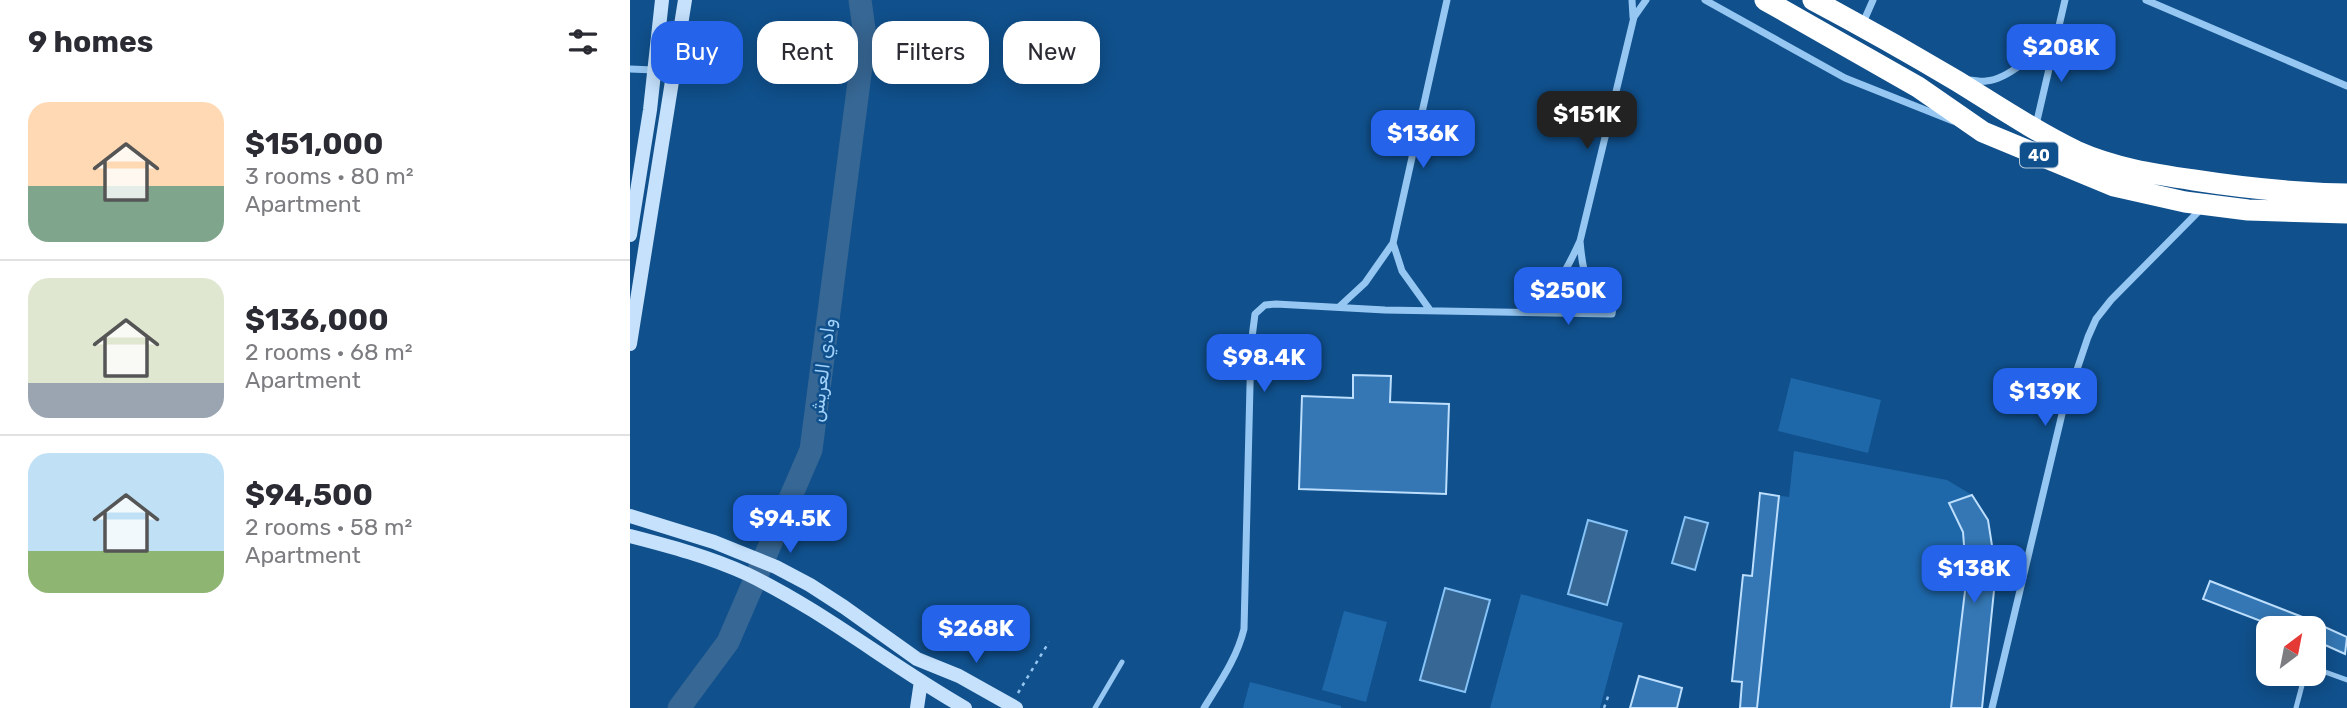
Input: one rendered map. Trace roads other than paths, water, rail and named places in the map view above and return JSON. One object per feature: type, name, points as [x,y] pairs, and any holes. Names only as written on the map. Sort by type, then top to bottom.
[{"type":"highway","name":"40","points":[[1765,0],[1918,86],[1983,132],[2114,187],[2248,210],[2347,213]]},
{"type":"highway","name":"40","points":[[1813,0],[2077,151],[2140,172],[2300,193],[2347,194]]},
{"type":"highway","points":[[1918,86],[1931,66]]},
{"type":"street","points":[[660,21],[662,0]]},
{"type":"street","points":[[630,344],[685,0]]},
{"type":"street","points":[[1338,307],[1364,283],[1393,243],[1447,0]]},
{"type":"street","points":[[1526,311],[1555,288],[1569,267],[1580,241],[1634,18],[1632,0]]},
{"type":"street","points":[[1634,18],[1646,0]]},
{"type":"street","points":[[1705,0],[1845,78],[1983,132]]},
{"type":"street","points":[[1861,26],[1873,0]]},
{"type":"street","points":[[2035,128],[2065,0]]},
{"type":"street","points":[[2146,0],[2347,86]]},
{"type":"street","points":[[1953,79],[1987,81],[2003,76],[2025,61],[2056,32]]},
{"type":"street","points":[[630,69],[651,70]]},
{"type":"street","points":[[630,235],[652,84]]},
{"type":"street","points":[[1992,708],[2062,414],[2096,318],[2206,204]]},
{"type":"street","points":[[1204,708],[1232,663],[1241,644],[1244,629],[1253,318],[1265,305],[1612,314],[1613,308],[1595,293],[1586,280],[1580,241]]},
{"type":"street","points":[[1393,243],[1402,271],[1430,310]]},
{"type":"street","points":[[630,516],[714,542],[776,567],[844,607],[917,659],[959,676],[1014,706]]},
{"type":"street","points":[[630,536],[689,553],[746,574],[829,621],[957,706]]},
{"type":"street","points":[[957,706],[959,676]]},
{"type":"street","points":[[915,677],[917,708]]},
{"type":"lane","points":[[1095,708],[1122,662]]},
{"type":"lane","points":[[2326,672],[2347,680]]},
{"type":"lane","points":[[2296,708],[2302,686]]},
{"type":"waterway","name":"وادي العريش","points":[[679,708],[728,642],[811,450],[865,36],[860,0]]}]
